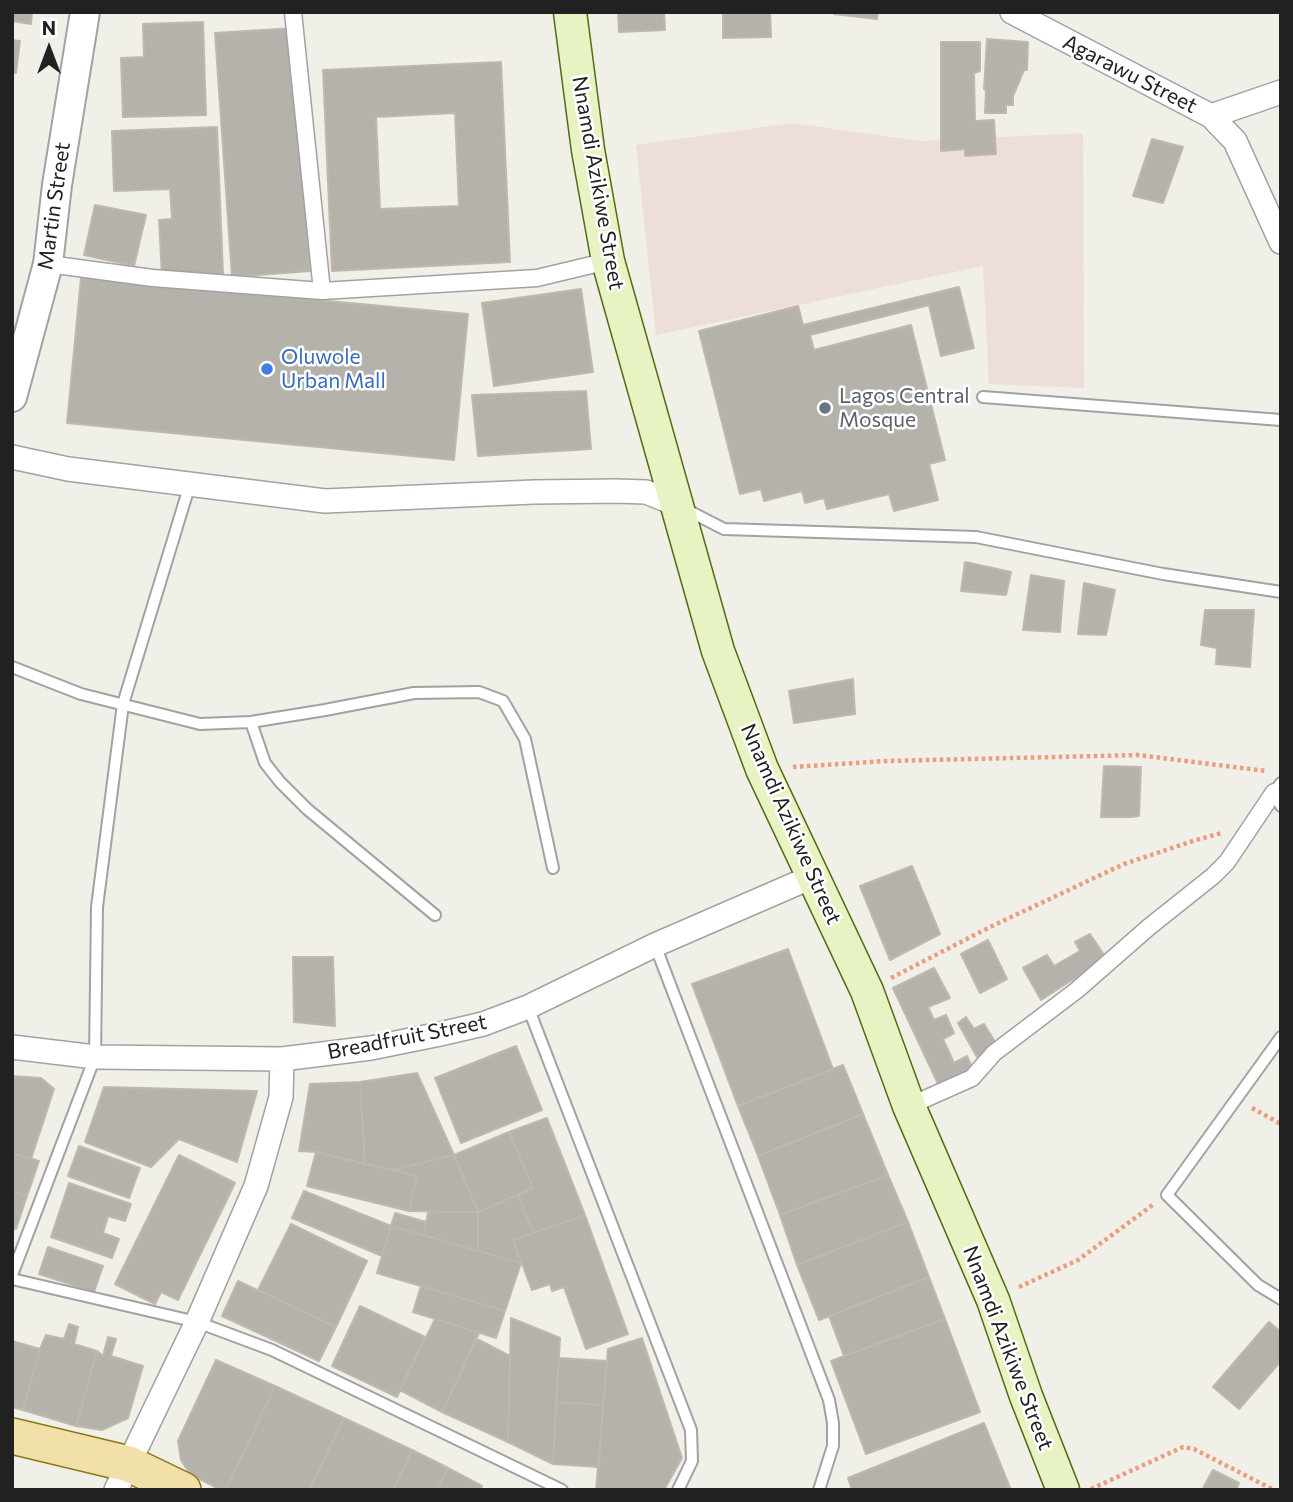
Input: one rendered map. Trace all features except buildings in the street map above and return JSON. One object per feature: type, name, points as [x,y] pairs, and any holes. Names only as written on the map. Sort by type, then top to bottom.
[{"type":"main road","name":"Nnamdi Azikiwe Street","points":[[570,12],[588,150],[608,261],[718,651],[762,769],[867,990],[909,1105],[993,1300],[1026,1396],[1063,1490]]},
{"type":"main road","points":[[12,1436],[122,1477],[183,1490]]},
{"type":"street","name":"Martin Street","points":[[12,397],[48,264],[57,185],[85,12]]},
{"type":"street","points":[[293,12],[322,290]]},
{"type":"street","name":"Agarawu Street","points":[[1012,12],[1211,116],[1235,141],[1281,242]]},
{"type":"street","points":[[1211,116],[1281,92]]},
{"type":"street","points":[[48,264],[153,278],[322,290],[537,278],[608,261]]},
{"type":"street","points":[[12,457],[68,470],[325,501],[616,491],[646,492],[676,504]]},
{"type":"street","points":[[909,1105],[972,1078],[994,1053],[1077,990],[1149,927],[1213,877],[1279,794]]},
{"type":"street","name":"Breadfruit Street","points":[[12,1048],[94,1057],[282,1059],[371,1048],[440,1034],[483,1024],[528,1007],[655,945],[814,876]]},
{"type":"street","points":[[122,1477],[197,1322],[256,1186],[281,1097],[282,1059]]},
{"type":"lane","points":[[983,397],[1281,420]]},
{"type":"lane","points":[[190,484],[123,704],[97,907],[94,1057],[12,1277],[197,1322],[272,1350],[562,1490]]},
{"type":"lane","points":[[676,504],[724,528],[976,537],[1163,574],[1281,592]]},
{"type":"lane","points":[[12,667],[81,694],[200,723],[251,722],[414,693],[479,692],[503,701],[525,739],[553,868]]},
{"type":"lane","points":[[251,722],[265,763],[280,782],[307,808],[435,915]]},
{"type":"lane","points":[[655,945],[829,1400],[833,1446],[819,1490]]},
{"type":"lane","points":[[528,1007],[691,1430],[692,1461],[678,1490]]},
{"type":"lane","points":[[1281,1037],[1167,1195],[1258,1285],[1281,1300]]},
{"type":"path","points":[[762,769],[886,761],[1138,755],[1268,772]]},
{"type":"path","points":[[867,990],[990,927],[1125,864],[1196,840],[1253,825]]},
{"type":"path","points":[[1236,1099],[1281,1124]]},
{"type":"path","points":[[993,1300],[1077,1260],[1167,1195]]},
{"type":"path","points":[[1088,1490],[1183,1447],[1194,1449],[1274,1490]]},
{"type":"shaded area","points":[[792,123],[920,141],[1083,133],[1084,388],[989,384],[983,266],[656,335],[636,145]]},
{"type":"place","name":"Oluwole Urban Mall","points":[[267,369]]},
{"type":"place","name":"Lagos Central Mosque","points":[[825,408]]}]
